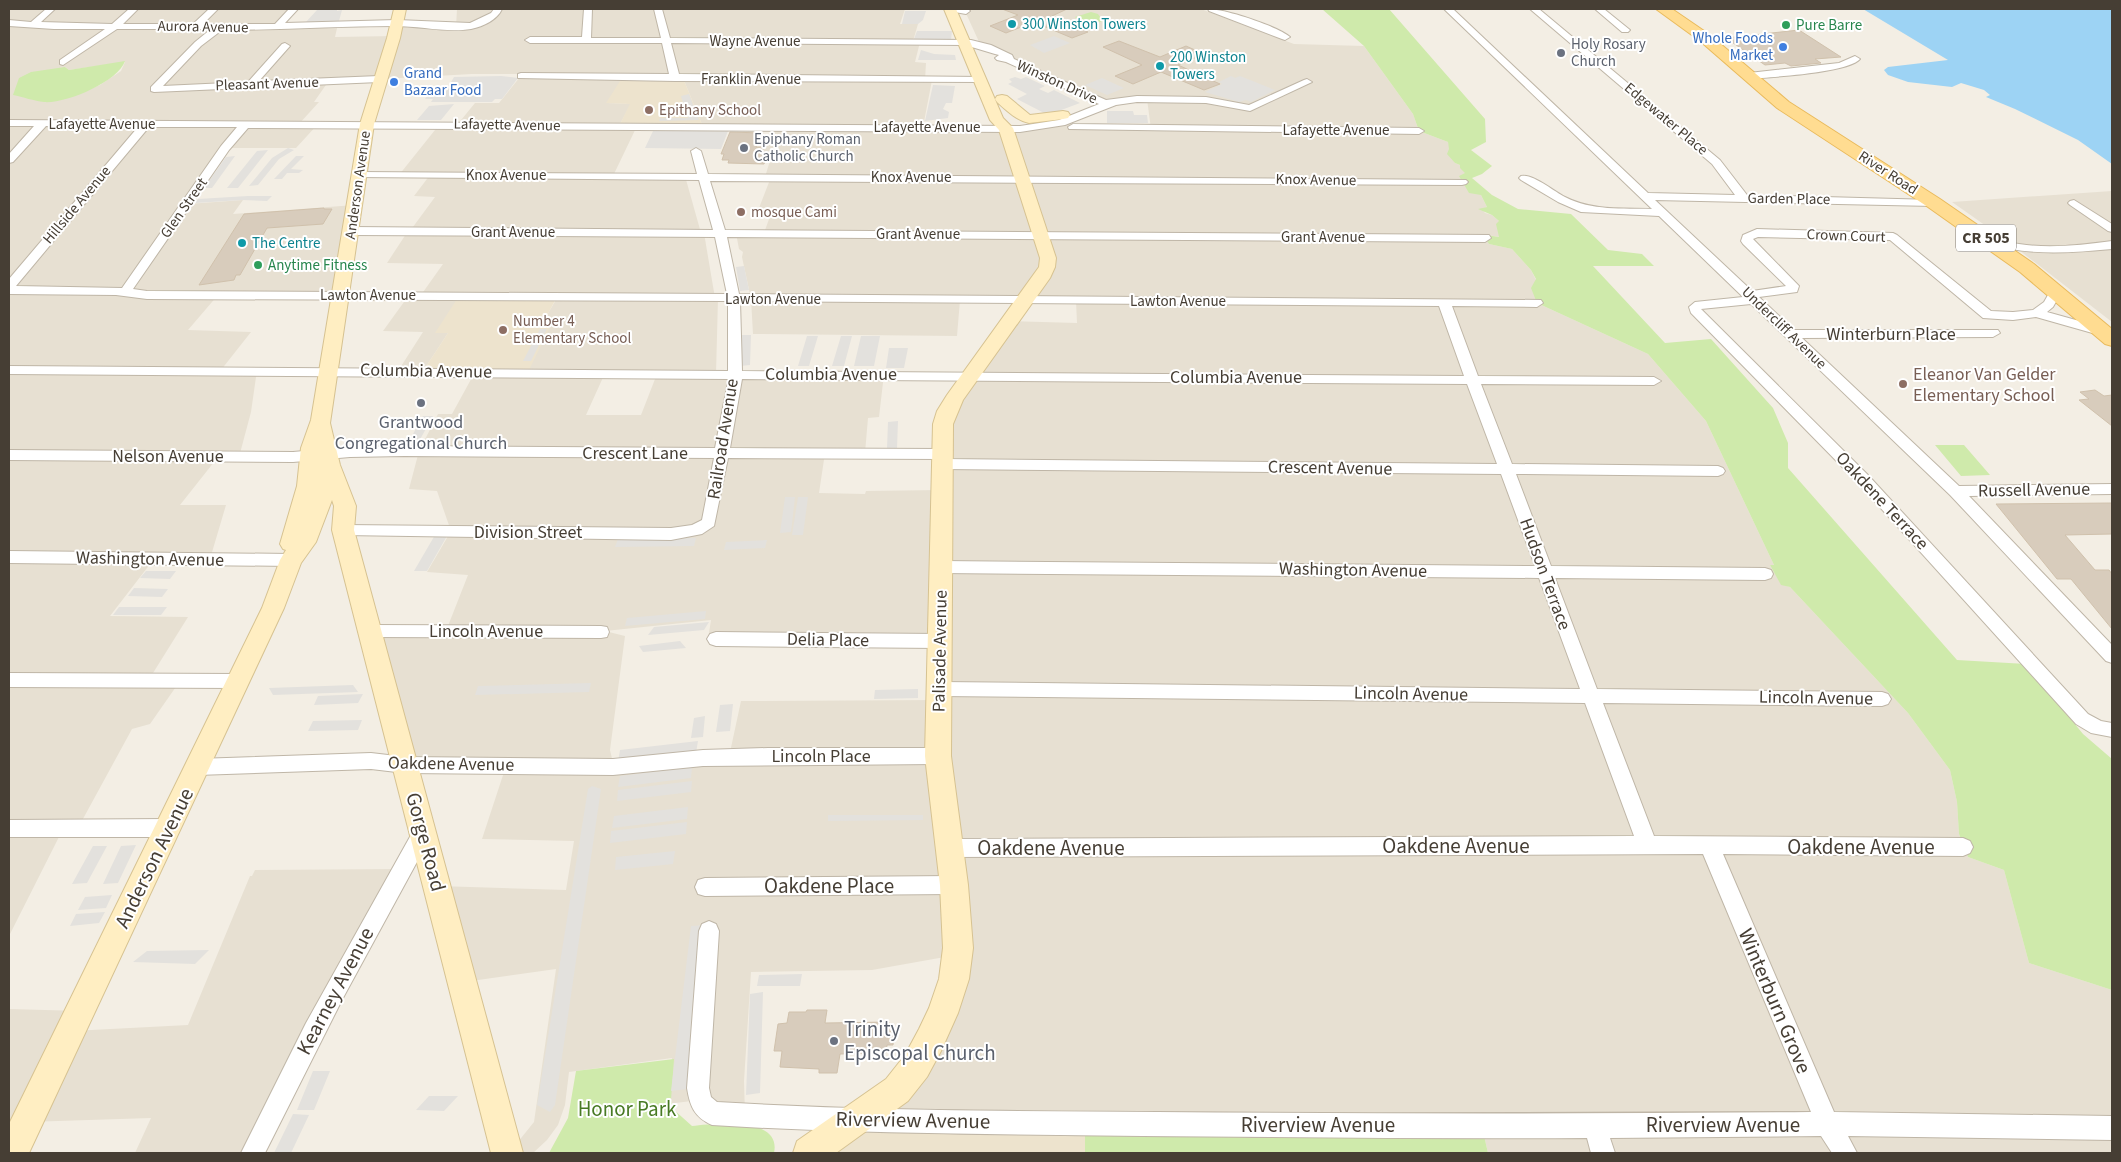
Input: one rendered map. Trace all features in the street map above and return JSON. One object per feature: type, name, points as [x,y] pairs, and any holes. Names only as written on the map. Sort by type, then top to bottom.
[{"type":"main road","name":"Anderson Avenue","points":[[12,1153],[273,608],[291,560],[305,542],[321,502],[323,458],[321,424],[367,124],[380,79],[394,42],[400,9]]},
{"type":"main road","name":"Palisade Avenue","points":[[951,9],[965,42],[987,72]]},
{"type":"main road","name":"River Road","points":[[1663,9],[1705,38],[1783,105],[1988,239],[2056,291],[2109,337]]},
{"type":"main road","name":"Palisade Avenue","points":[[810,1153],[896,1090],[916,1066],[943,1013],[954,980],[958,948],[954,884],[938,756],[942,433],[947,411],[1026,300],[1047,267],[1048,258],[1006,128],[997,120],[980,44],[968,17]]},
{"type":"main road","points":[[987,72],[992,92],[1001,97],[1019,114],[1029,119],[1063,115]]},
{"type":"main road","name":"Palisade Avenue","points":[[1001,97],[1008,121],[1006,128]]},
{"type":"main road","name":"Anderson Avenue","points":[[291,560],[292,542],[307,486],[323,458]]},
{"type":"main road","name":"Gorge Road","points":[[323,458],[345,506],[343,530]]},
{"type":"main road","name":"Gorge Road","points":[[307,486],[330,510],[343,530],[507,1153]]},
{"type":"street","points":[[32,25],[51,9]]},
{"type":"street","points":[[63,62],[115,26],[134,9]]},
{"type":"street","points":[[196,26],[214,9]]},
{"type":"street","points":[[278,26],[294,9]]},
{"type":"street","name":"Aurora Avenue","points":[[9,23],[32,25],[220,27],[397,22],[464,27],[478,24],[491,18],[498,9]]},
{"type":"street","points":[[586,40],[588,9]]},
{"type":"street","points":[[658,9],[675,78]]},
{"type":"street","points":[[951,9],[968,17]]},
{"type":"street","points":[[1212,9],[1242,18],[1286,37]]},
{"type":"street","name":"Undercliff Avenue","points":[[1448,9],[1955,491],[2112,656]]},
{"type":"street","name":"Edgewater Place","points":[[1534,9],[1716,162],[1743,198]]},
{"type":"street","points":[[1599,9],[1625,30]]},
{"type":"street","name":"Pleasant Avenue","points":[[220,27],[198,44],[154,89],[380,79]]},
{"type":"street","name":"Wayne Avenue","points":[[530,40],[965,42],[980,44]]},
{"type":"street","name":"Winston Drive","points":[[980,44],[990,53],[1098,101],[1105,103],[1137,99],[1206,100],[1225,117],[1250,108],[1307,82]]},
{"type":"street","points":[[252,84],[285,46]]},
{"type":"street","points":[[1749,76],[1840,66],[1855,59]]},
{"type":"street","name":"Franklin Avenue","points":[[521,76],[675,78],[987,72]]},
{"type":"street","points":[[1006,128],[1019,124],[1049,120],[1098,101]]},
{"type":"street","points":[[1006,128],[1020,129],[1061,123],[1116,101]]},
{"type":"street","name":"Lafayette Avenue","points":[[1072,127],[1225,117],[1419,131]]},
{"type":"street","name":"Lafayette Avenue","points":[[9,123],[1006,128]]},
{"type":"street","points":[[9,160],[43,123]]},
{"type":"street","name":"Hillside Avenue","points":[[9,288],[146,124]]},
{"type":"street","name":"Glen Street","points":[[125,292],[225,148],[245,124]]},
{"type":"street","name":"Railroad Avenue","points":[[696,151],[720,233],[734,298],[735,382],[709,522]]},
{"type":"street","name":"Knox Avenue","points":[[360,175],[1462,182]]},
{"type":"street","points":[[1525,178],[1562,200],[1585,210],[1662,213]]},
{"type":"street","name":"Garden Place","points":[[1644,196],[1934,203]]},
{"type":"street","points":[[2074,203],[2112,229]]},
{"type":"street","name":"Grant Avenue","points":[[352,231],[1485,238]]},
{"type":"street","name":"Crown Court","points":[[1751,298],[1793,289],[1793,286],[1785,276],[1747,241],[1747,237],[1753,233],[1888,236],[1898,240],[1988,315],[2013,316],[2036,313],[2109,337]]},
{"type":"street","points":[[1988,239],[2020,250],[2054,251],[2112,245]]},
{"type":"street","points":[[2027,268],[2028,262],[2034,257],[2054,251]]},
{"type":"street","name":"Lawton Avenue","points":[[9,288],[125,292],[147,295],[1537,303]]},
{"type":"street","points":[[2036,313],[2049,304],[2056,291]]},
{"type":"street","name":"Oakdene Terrace","points":[[1751,298],[1698,305],[1695,307],[1695,310],[1863,478],[2082,719],[2097,728],[2112,730]]},
{"type":"street","name":"Hudson Terrace","points":[[1444,303],[1647,845]]},
{"type":"street","name":"Winterburn Place","points":[[1790,334],[1993,333]]},
{"type":"street","name":"Columbia Avenue","points":[[9,370],[329,370],[1654,381]]},
{"type":"street","name":"Crescent Lane","points":[[323,458],[404,451],[721,453],[942,459]]},
{"type":"street","name":"Nelson Avenue","points":[[9,455],[323,458]]},
{"type":"street","name":"Crescent Avenue","points":[[942,459],[1507,470],[1718,471]]},
{"type":"street","name":"Russell Avenue","points":[[1955,491],[2112,489]]},
{"type":"street","name":"Division Street","points":[[343,530],[671,534],[694,531],[706,526],[709,522]]},
{"type":"street","name":"Washington Avenue","points":[[9,557],[291,560]]},
{"type":"street","name":"Washington Avenue","points":[[940,566],[1765,574]]},
{"type":"street","name":"Lincoln Avenue","points":[[370,631],[601,632]]},
{"type":"street","name":"Delia Place","points":[[716,639],[940,641]]},
{"type":"street","points":[[9,680],[238,681]]},
{"type":"street","name":"Lincoln Avenue","points":[[940,689],[1882,699]]},
{"type":"street","name":"Lincoln Place","points":[[704,758],[938,756]]},
{"type":"street","name":"Oakdene Avenue","points":[[198,767],[372,761],[405,766],[613,767],[704,758]]},
{"type":"street","points":[[9,829],[168,828]]},
{"type":"street","name":"Kearney Avenue","points":[[253,1153],[292,1072],[361,940],[423,832]]},
{"type":"street","name":"Oakdene Avenue","points":[[949,848],[1647,845],[1710,847],[1963,847]]},
{"type":"street","name":"Winterburn Grove","points":[[1710,847],[1827,1124],[1845,1153]]},
{"type":"street","name":"Oakdene Place","points":[[705,887],[954,884]]},
{"type":"street","name":"Riverview Avenue","points":[[709,931],[698,1088],[701,1103],[712,1113],[951,1122],[1472,1126],[1827,1124],[2112,1128]]},
{"type":"street","points":[[1595,1124],[1603,1153]]},
{"type":"shaded area","points":[[9,9],[317,9],[293,10],[279,26],[338,24],[335,37],[395,36],[397,23],[456,27],[457,9],[905,9],[900,24],[918,24],[913,41],[920,42],[915,62],[926,63],[925,80],[932,80],[923,127],[1020,129],[1069,120],[1073,127],[1151,129],[1147,99],[1105,103],[1009,61],[980,44],[964,9],[1201,9],[1294,44],[1364,46],[1413,114],[1419,131],[1448,142],[1455,163],[1460,165],[1466,173],[1462,175],[1481,195],[1487,207],[1482,209],[1485,213],[1492,215],[1499,221],[1500,237],[1486,235],[1489,244],[1512,249],[1531,270],[1536,280],[1537,303],[1648,354],[1706,421],[1774,565],[1770,565],[1781,584],[1790,587],[1908,713],[1950,770],[1957,802],[1959,834],[1968,857],[2004,870],[2029,963],[2112,990],[2112,1153],[1488,1153],[1482,1127],[858,1119],[897,1090],[956,955],[872,970],[751,972],[744,1081],[745,1115],[700,1100],[667,1104],[672,1058],[569,1072],[565,1105],[558,1125],[547,1140],[533,1153],[509,1153],[534,1122],[556,969],[464,982],[438,886],[566,890],[574,841],[482,839],[506,766],[405,765],[370,631],[446,631],[468,575],[427,572],[451,531],[437,491],[409,489],[419,451],[438,414],[452,414],[475,372],[550,327],[540,327],[557,298],[436,333],[448,333],[423,371],[398,371],[423,332],[383,331],[409,295],[421,295],[443,264],[387,263],[408,231],[410,231],[435,197],[414,196],[430,175],[399,175],[439,125],[457,125],[475,103],[499,103],[520,77],[517,74],[472,74],[328,82],[314,102],[319,102],[299,124],[318,124],[296,148],[225,148],[188,204],[243,200],[233,214],[355,205],[342,295],[218,295],[188,330],[251,332],[221,370],[257,370],[251,412],[239,457],[218,457],[180,505],[226,505],[210,559],[154,559],[110,616],[188,617],[148,681],[180,681],[150,724],[132,729],[78,828],[63,829],[9,936]],"holes":[[[125,62],[121,71],[100,85],[75,95],[46,102],[65,67],[69,70]],[[683,78],[703,127],[772,127],[763,151],[773,151],[765,177],[771,177],[759,208],[773,208],[764,233],[736,233],[739,249],[743,252],[742,257],[751,299],[753,334],[957,336],[960,300],[1076,301],[1077,323],[1011,321],[942,433],[941,490],[866,491],[865,494],[819,493],[825,453],[865,453],[868,418],[879,417],[884,374],[716,374],[718,298],[715,298],[704,233],[701,233],[685,176],[613,176],[637,126],[619,126],[631,104],[607,103]],[[605,373],[657,374],[641,415],[586,415]],[[711,620],[708,639],[940,642],[939,700],[741,701],[729,757],[614,767],[610,750],[625,636],[605,631]]]},
{"type":"shaded area","points":[[337,9],[337,11],[342,10],[339,21],[305,23],[317,10]]},
{"type":"shaded area","points":[[905,11],[926,11],[923,20],[918,24],[902,24]]},
{"type":"shaded area","points":[[917,31],[952,31],[951,40],[914,39]]},
{"type":"shaded area","points":[[1054,36],[1070,43],[1044,53],[1030,45]]},
{"type":"shaded area","points":[[921,50],[934,54],[955,55],[956,60],[918,60]]},
{"type":"shaded area","points":[[501,76],[518,78],[502,99],[495,99],[492,102],[431,102],[433,99],[425,99],[431,90],[447,89],[454,77]]},
{"type":"shaded area","points":[[1231,76],[1235,78],[1240,76],[1275,90],[1251,102],[1246,100],[1239,102],[1205,92],[1222,84],[1219,82]]},
{"type":"shaded area","points":[[1015,77],[1021,79],[1026,77],[1045,86],[1039,89],[1048,93],[1054,90],[1080,103],[1048,115],[1017,99],[1027,94],[1008,84],[1012,82],[1009,79]]},
{"type":"shaded area","points":[[622,78],[683,78],[703,127],[619,126],[630,104],[606,103]]},
{"type":"shaded area","points":[[1102,78],[1124,88],[1107,95],[1085,85]]},
{"type":"shaded area","points":[[933,85],[955,86],[952,103],[946,103],[943,109],[949,112],[948,118],[925,121]]},
{"type":"shaded area","points":[[689,94],[699,120],[659,121],[660,118],[688,118],[681,96]]},
{"type":"shaded area","points":[[454,104],[441,120],[417,120],[429,106]]},
{"type":"shaded area","points":[[1107,111],[1133,111],[1134,115],[1147,115],[1148,123],[1107,123]]},
{"type":"shaded area","points":[[653,131],[728,131],[721,149],[645,148]]},
{"type":"shaded area","points":[[288,148],[294,150],[279,159],[258,185],[249,186],[272,158]]},
{"type":"shaded area","points":[[268,150],[238,188],[227,188],[257,151]]},
{"type":"shaded area","points":[[235,156],[212,188],[204,188],[226,157]]},
{"type":"shaded area","points":[[296,156],[304,156],[291,169],[303,170],[299,173],[287,173],[282,179],[274,179]]},
{"type":"shaded area","points":[[2112,191],[2112,322],[2006,240],[1952,202]]},
{"type":"shaded area","points":[[272,196],[267,201],[242,200],[195,203],[198,199]]},
{"type":"shaded area","points":[[744,266],[749,290],[740,291],[736,267]]},
{"type":"shaded area","points":[[459,296],[557,297],[541,326],[550,327],[528,372],[423,371],[448,333],[435,333]]},
{"type":"shaded area","points":[[540,329],[547,329],[531,361],[523,361]]},
{"type":"shaded area","points":[[742,335],[751,335],[750,365],[740,366]]},
{"type":"shaded area","points":[[807,336],[818,336],[809,366],[798,366]]},
{"type":"shaded area","points":[[841,336],[852,336],[844,366],[832,366]]},
{"type":"shaded area","points":[[861,336],[880,336],[874,366],[854,366]]},
{"type":"shaded area","points":[[889,348],[908,348],[904,368],[886,368]]},
{"type":"shaded area","points":[[423,416],[433,416],[418,443],[408,443]]},
{"type":"shaded area","points":[[898,421],[897,448],[887,449],[888,422]]},
{"type":"shaded area","points":[[785,497],[795,497],[791,532],[780,533]]},
{"type":"shaded area","points":[[798,497],[808,497],[803,535],[792,535]]},
{"type":"shaded area","points":[[435,535],[447,536],[427,571],[414,571]]},
{"type":"shaded area","points":[[696,538],[694,546],[615,547],[618,539]]},
{"type":"shaded area","points":[[767,540],[765,548],[724,550],[726,542]]},
{"type":"shaded area","points":[[146,571],[176,571],[170,579],[140,578]]},
{"type":"shaded area","points":[[134,588],[168,589],[162,597],[128,596]]},
{"type":"shaded area","points":[[119,607],[167,607],[161,615],[113,615]]},
{"type":"shaded area","points":[[706,611],[705,619],[625,626],[627,618]]},
{"type":"shaded area","points":[[709,622],[704,630],[648,635],[654,627]]},
{"type":"shaded area","points":[[680,641],[686,648],[643,652],[639,646]]},
{"type":"shaded area","points":[[591,683],[589,692],[475,695],[478,686]]},
{"type":"shaded area","points":[[353,685],[358,692],[273,695],[269,688]]},
{"type":"shaded area","points":[[918,689],[918,698],[874,699],[875,690]]},
{"type":"shaded area","points":[[363,694],[358,703],[314,705],[318,696]]},
{"type":"shaded area","points":[[733,704],[730,731],[716,732],[720,705]]},
{"type":"shaded area","points":[[705,716],[703,737],[691,738],[694,718]]},
{"type":"shaded area","points":[[362,720],[358,730],[308,731],[313,721]]},
{"type":"shaded area","points":[[698,741],[696,753],[618,762],[620,750]]},
{"type":"shaded area","points":[[692,767],[691,778],[618,787],[620,776]]},
{"type":"shaded area","points":[[692,781],[691,792],[617,801],[618,790]]},
{"type":"shaded area","points":[[592,786],[601,789],[555,1105],[550,1112],[537,1105],[588,789]]},
{"type":"shaded area","points":[[688,807],[687,819],[612,828],[614,816]]},
{"type":"shaded area","points":[[828,815],[923,815],[923,820],[828,821]]},
{"type":"shaded area","points":[[687,822],[686,834],[610,843],[611,831]]},
{"type":"shaded area","points":[[136,845],[118,883],[103,884],[121,846]]},
{"type":"shaded area","points":[[93,846],[107,846],[87,883],[72,884]]},
{"type":"shaded area","points":[[675,851],[673,864],[615,870],[616,857]]},
{"type":"shaded area","points":[[402,869],[292,1072],[253,1153],[135,1153],[151,1118],[27,1122],[12,1153],[9,1153],[9,1009],[81,1011],[72,1031],[188,1025],[250,876],[252,876],[255,870]]},
{"type":"shaded area","points":[[112,895],[106,908],[78,910],[85,897]]},
{"type":"shaded area","points":[[105,912],[99,923],[70,926],[76,914]]},
{"type":"shaded area","points":[[706,925],[688,1089],[671,1091],[691,926]]},
{"type":"shaded area","points":[[209,950],[195,964],[133,962],[147,951]]},
{"type":"shaded area","points":[[802,974],[800,986],[757,986],[759,975]]},
{"type":"shaded area","points":[[763,992],[760,1093],[746,1095],[750,994]]},
{"type":"shaded area","points":[[313,1071],[330,1071],[314,1110],[297,1110]]},
{"type":"shaded area","points":[[429,1096],[458,1096],[444,1111],[416,1110]]},
{"type":"shaded area","points":[[293,1114],[309,1115],[291,1153],[274,1153]]},
{"type":"shaded area","points":[[858,1119],[1085,1123],[1085,1153],[809,1153]]},
{"type":"green space","points":[[1322,9],[1389,9],[1485,119],[1486,142],[1471,150],[1492,166],[1482,174],[1472,178],[1492,195],[1518,209],[1571,214],[1608,250],[1642,254],[1654,266],[1593,266],[1665,343],[1711,339],[1773,408],[1788,443],[1788,468],[1957,660],[2026,664],[2083,734],[2112,759],[2112,990],[2029,963],[2004,870],[1968,857],[1959,834],[1957,802],[1950,770],[1908,713],[1790,587],[1781,585],[1770,565],[1774,565],[1706,421],[1648,354],[1537,303],[1531,288],[1536,279],[1531,270],[1512,249],[1489,244],[1485,238],[1486,235],[1499,237],[1496,224],[1499,221],[1492,215],[1478,209],[1487,207],[1481,195],[1469,193],[1459,176],[1465,173],[1460,168],[1460,165],[1455,163],[1447,154],[1449,149],[1448,142],[1419,131],[1413,114],[1364,46]]},
{"type":"green space","points":[[1091,12],[1098,14],[1103,21],[1089,23],[1078,20],[1075,17]]},
{"type":"green space","points":[[125,61],[112,77],[102,84],[65,99],[44,102],[13,95],[19,78],[31,72],[65,67],[69,70]]},
{"type":"green space","points":[[1935,445],[1964,445],[1990,475],[1961,476]]},
{"type":"green space","name":"Honor Park","points":[[674,1059],[671,1100],[673,1109],[692,1126],[730,1123],[758,1127],[768,1133],[774,1141],[774,1153],[549,1153],[568,1118],[576,1071]]},
{"type":"green space","points":[[1085,1123],[1482,1127],[1488,1153],[1085,1153]]},
{"type":"water","points":[[1863,9],[2112,9],[2112,164],[2078,140],[1986,97],[1990,95],[1984,90],[1961,83],[1952,87],[1908,82],[1888,75],[1884,70],[1888,67],[1948,60]]},
{"type":"building","name":"300 Winston Towers","points":[[1002,9],[1067,9],[1052,16],[1088,32],[1072,38],[1034,22],[1006,33],[990,26],[1018,15]]},
{"type":"building","name":"Whole Foods Market","points":[[1799,30],[1841,57],[1815,59],[1821,63],[1791,66],[1785,63],[1765,65],[1726,38]]},
{"type":"building","name":"200 Winston Towers","points":[[1119,41],[1160,57],[1186,46],[1204,54],[1178,65],[1220,84],[1204,90],[1161,72],[1133,84],[1115,76],[1142,65],[1103,47]]},
{"type":"building","name":"Epiphany Roman Catholic Church","points":[[730,132],[762,133],[756,147],[764,147],[762,152],[769,152],[764,164],[728,163],[729,160],[722,160],[724,154],[721,154]]},
{"type":"building","name":"The Centre","points":[[332,209],[323,224],[267,228],[240,275],[236,275],[234,280],[199,285],[244,214]]},
{"type":"building","points":[[2095,390],[2104,396],[2112,395],[2112,426],[2079,400],[2089,399],[2080,392]]},
{"type":"building","points":[[2112,503],[2112,534],[2065,535],[2095,570],[2109,570],[2112,574],[2112,629],[2071,579],[2057,579],[1996,504]]},
{"type":"building","name":"Trinity Episcopal Church","points":[[807,1010],[827,1010],[825,1023],[889,1022],[889,1031],[894,1031],[893,1045],[887,1045],[886,1053],[840,1054],[837,1073],[819,1073],[819,1069],[780,1067],[782,1051],[774,1051],[778,1024],[787,1023],[789,1012],[806,1012]]},
{"type":"place","name":"300 Winston Towers","points":[[1012,24]]},
{"type":"place","name":"Pure Barre","points":[[1786,25]]},
{"type":"place","name":"Whole Foods Market","points":[[1783,47]]},
{"type":"place","name":"Holy Rosary Church","points":[[1561,53]]},
{"type":"place","name":"200 Winston Towers","points":[[1160,66]]},
{"type":"place","name":"Grand Bazaar Food","points":[[394,82]]},
{"type":"place","name":"Epithany School","points":[[649,110]]},
{"type":"place","name":"Epiphany Roman Catholic Church","points":[[744,148]]},
{"type":"place","name":"mosque Cami","points":[[741,212]]},
{"type":"place","name":"The Centre","points":[[242,243]]},
{"type":"place","name":"Anytime Fitness","points":[[258,265]]},
{"type":"place","name":"Number 4 Elementary School","points":[[503,330]]},
{"type":"place","name":"Eleanor Van Gelder Elementary School","points":[[1903,384]]},
{"type":"place","name":"Grantwood Congregational Church","points":[[421,403]]},
{"type":"place","name":"Trinity Episcopal Church","points":[[834,1041]]}]
